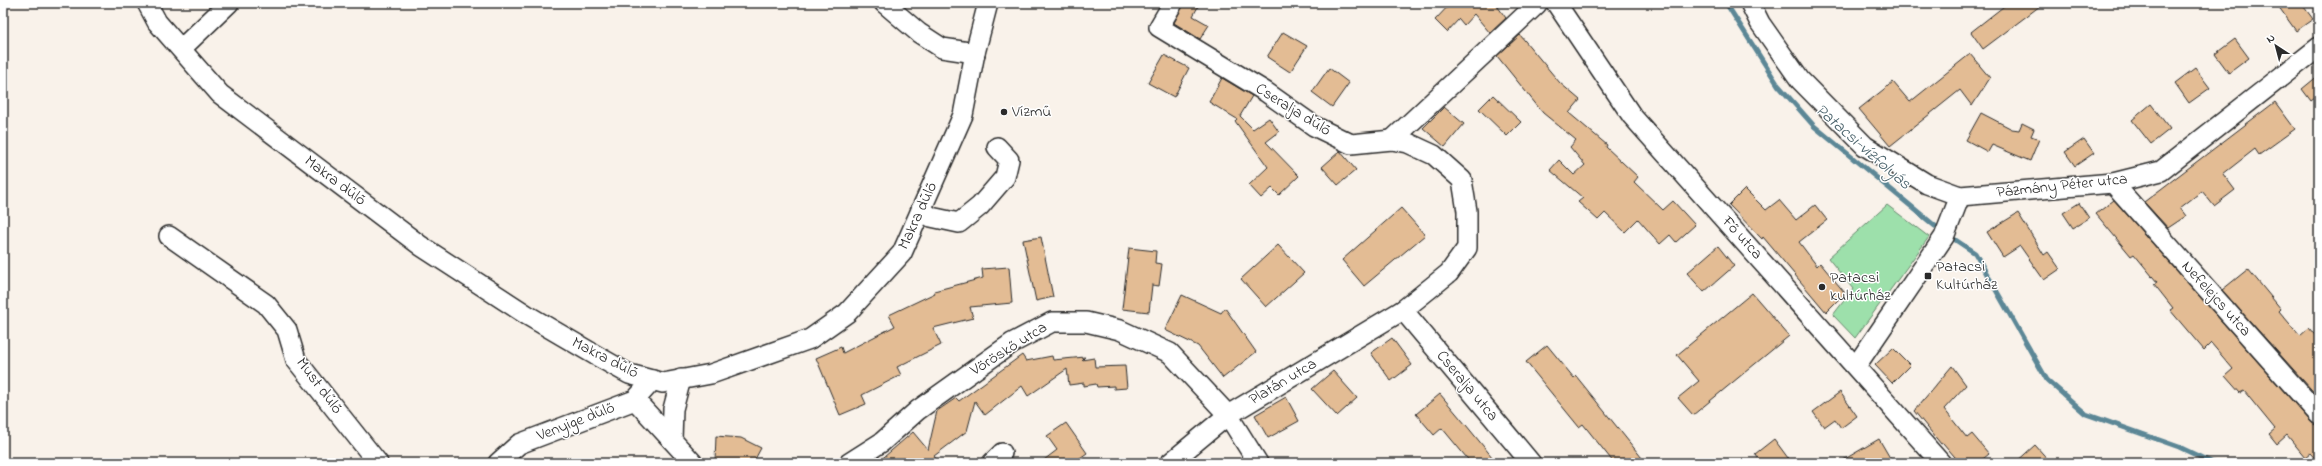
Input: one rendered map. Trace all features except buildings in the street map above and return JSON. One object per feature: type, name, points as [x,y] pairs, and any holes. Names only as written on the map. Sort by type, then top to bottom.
[{"type":"street","name":"Makra dűlő","points":[[147,3],[157,22],[220,94],[421,246],[527,315],[629,374],[664,382],[711,374],[810,339],[847,313],[902,252],[963,116],[974,53],[988,3]]},
{"type":"street","points":[[181,49],[229,3]]},
{"type":"street","points":[[884,3],[919,33],[942,48],[974,53]]},
{"type":"street","name":"Cseralja dűlő","points":[[1173,3],[1159,27],[1266,92],[1314,126],[1352,144],[1392,140],[1408,143],[1434,155],[1462,180],[1467,211],[1467,248],[1449,273],[1403,310]]},
{"type":"street","name":"Fő utca","points":[[1556,3],[1632,116],[1941,463]]},
{"type":"street","points":[[1750,3],[1760,22],[1800,80],[1865,146],[1927,184],[1960,196],[1944,237],[1856,366]]},
{"type":"street","points":[[1392,140],[1537,4],[1580,38]]},
{"type":"street","name":"Pázmány Péter utca","points":[[1960,196],[2113,183],[2161,171],[2319,47]]},
{"type":"street","points":[[921,209],[931,217],[959,223],[980,206],[1005,178],[1009,160],[997,147]]},
{"type":"street","name":"Nefelejcs utca","points":[[2113,183],[2319,415]]},
{"type":"street","name":"Must dűlő","points":[[169,236],[266,304],[287,330],[296,360],[378,463]]},
{"type":"street","name":"Platán utca","points":[[1170,463],[1228,415],[1403,310]]},
{"type":"street","name":"Cseralja utca","points":[[1403,310],[1531,463]]},
{"type":"street","name":"Vöröskő utca","points":[[849,463],[882,442],[918,410],[1012,343],[1052,322],[1086,322],[1120,330],[1170,353],[1228,415],[1258,463]]},
{"type":"street","name":"Venyige dűlő","points":[[498,463],[519,444],[635,400],[653,380]]},
{"type":"street","points":[[672,440],[673,409],[681,380]]},
{"type":"street","points":[[635,400],[693,463]]},
{"type":"green space","points":[[1887,205],[1929,237],[1855,338],[1833,315],[1853,289],[1828,258]]},
{"type":"waterway","name":"Patacsi-vízfolyás","points":[[1726,3],[1778,85],[1814,126],[1935,226]]},
{"type":"waterway","name":"Patacsi-vízfolyás","points":[[1954,239],[1975,253],[2047,380],[2086,414],[2179,447],[2213,463]]},
{"type":"place","name":"Vízmű","points":[[1004,112]]},
{"type":"place","name":"Patacsi Kultúrház","points":[[1928,276]]},
{"type":"place","name":"Patacsi kultúrház","points":[[1822,287]]}]
